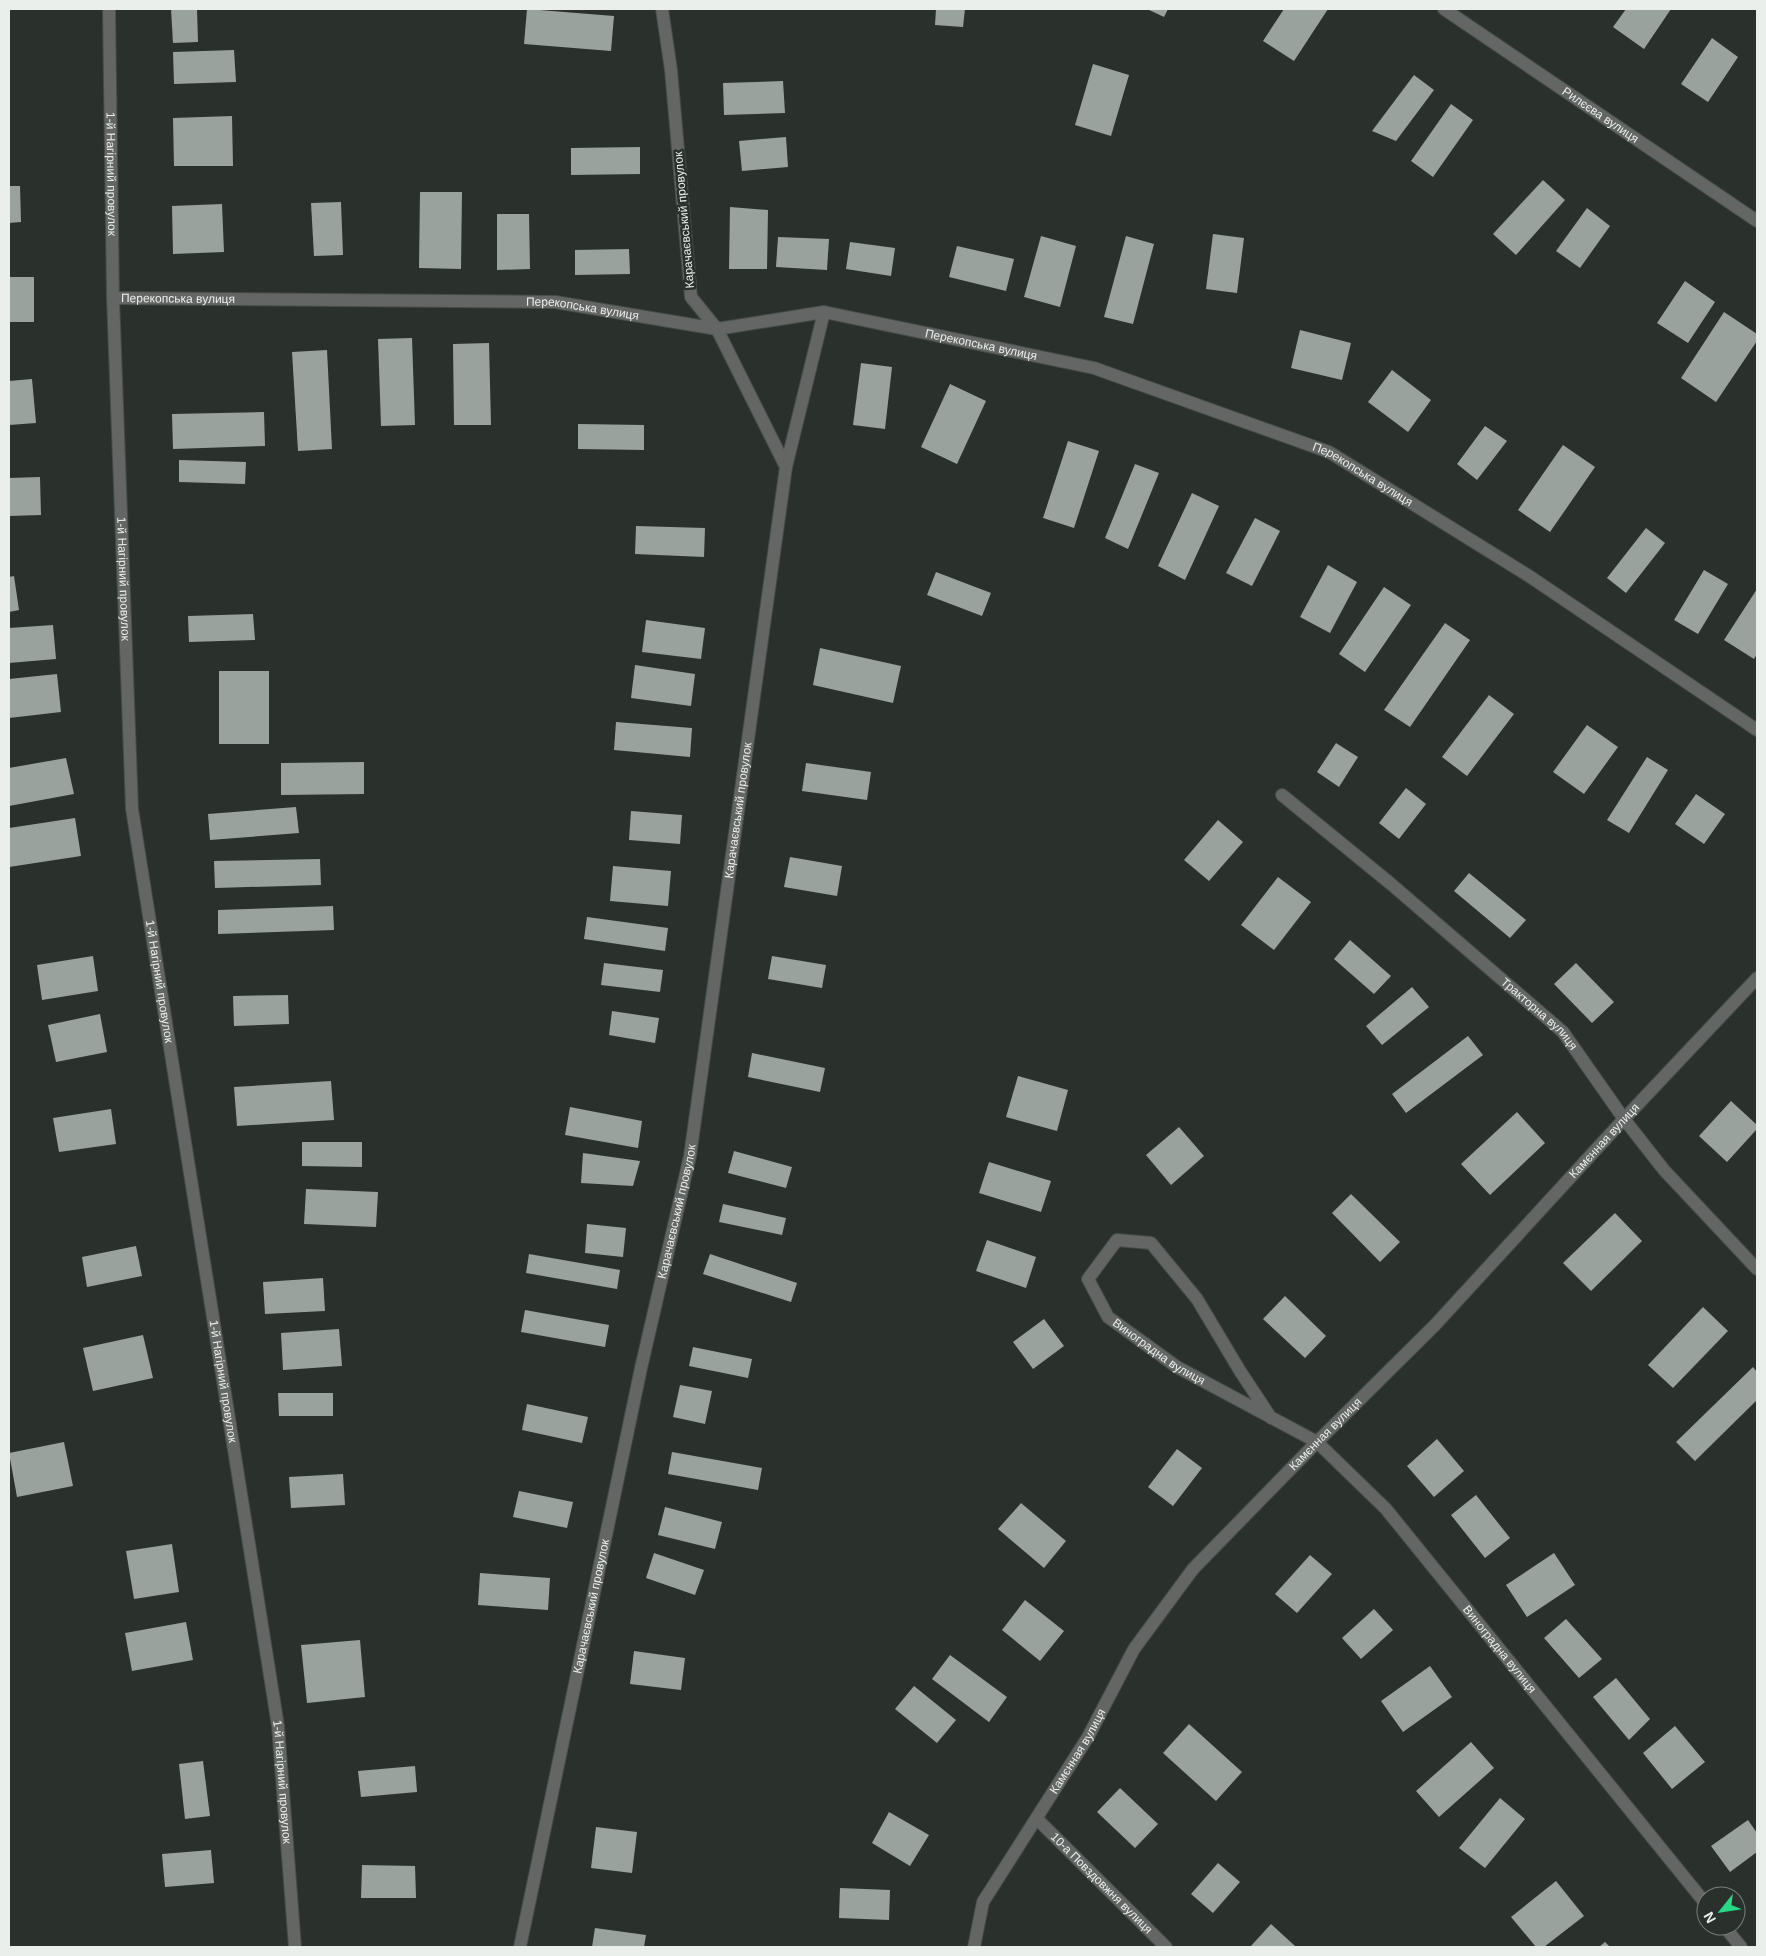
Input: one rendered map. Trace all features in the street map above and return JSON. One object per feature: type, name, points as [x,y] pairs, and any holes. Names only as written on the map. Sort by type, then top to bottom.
[{"type":"street","name":"1-й Нагірний провулок","points":[[109,9],[113,298],[132,810],[278,1726],[295,1947]]},
{"type":"street","name":"Карачаєвський провулок","points":[[662,9],[671,70],[691,296],[717,329],[786,468]]},
{"type":"street","name":"Рилєєва вулиця","points":[[1444,9],[1757,221]]},
{"type":"street","name":"Перекопська вулиця","points":[[113,298],[555,302],[717,329],[824,312],[1094,368],[1328,452],[1529,576],[1757,730]]},
{"type":"street","name":"Карачаєвський провулок","points":[[520,1947],[639,1377],[690,1156],[786,468],[824,312]]},
{"type":"street","name":"Тракторна вулиця","points":[[1282,795],[1391,884],[1563,1032],[1624,1119],[1664,1170],[1757,1269]]},
{"type":"street","name":"Камєнная вулиця","points":[[974,1947],[983,1902],[1088,1737],[1134,1649],[1193,1570],[1317,1442],[1435,1325],[1624,1119],[1757,978]]},
{"type":"street","name":"Виноградна вулиця","points":[[1271,1418],[1240,1371],[1197,1299],[1150,1243],[1117,1240],[1088,1279],[1108,1317],[1177,1367],[1271,1418],[1317,1442],[1386,1509],[1696,1892]]},
{"type":"street","name":"10-а Повздовжня вулиця","points":[[1037,1819],[1166,1947]]},
{"type":"street","points":[[1732,1936],[1741,1947]]},
{"type":"building","points":[[171,9],[197,9],[198,42],[173,43]]},
{"type":"building","points":[[527,9],[614,16],[611,51],[524,44]]},
{"type":"building","points":[[936,9],[965,9],[963,27],[935,25]]},
{"type":"building","points":[[1147,9],[1168,9],[1164,17]]},
{"type":"building","points":[[1284,9],[1328,9],[1294,61],[1263,41]]},
{"type":"building","points":[[1626,9],[1671,9],[1644,49],[1613,27]]},
{"type":"building","points":[[1712,38],[1738,57],[1708,102],[1681,84]]},
{"type":"building","points":[[234,50],[236,82],[174,84],[173,52]]},
{"type":"building","points":[[1093,64],[1129,75],[1111,136],[1075,125]]},
{"type":"building","points":[[1414,75],[1434,90],[1396,141],[1372,131]]},
{"type":"building","points":[[783,81],[785,113],[724,115],[723,83]]},
{"type":"building","points":[[1451,104],[1473,120],[1433,177],[1411,161]]},
{"type":"building","points":[[232,116],[233,166],[174,166],[173,118]]},
{"type":"building","points":[[786,137],[788,167],[742,171],[739,141]]},
{"type":"building","points":[[640,147],[640,174],[571,175],[571,148]]},
{"type":"building","points":[[1543,180],[1565,200],[1516,255],[1493,234]]},
{"type":"building","points":[[9,186],[20,186],[21,222],[9,223]]},
{"type":"building","points":[[420,192],[462,192],[461,269],[419,268]]},
{"type":"building","points":[[341,202],[343,255],[314,256],[311,203]]},
{"type":"building","points":[[222,204],[224,252],[173,254],[172,206]]},
{"type":"building","points":[[730,207],[768,210],[767,269],[729,269]]},
{"type":"building","points":[[1587,208],[1610,226],[1580,268],[1556,251]]},
{"type":"building","points":[[497,214],[529,214],[530,269],[497,270]]},
{"type":"building","points":[[1213,234],[1244,238],[1237,293],[1206,289]]},
{"type":"building","points":[[1041,236],[1076,246],[1060,307],[1024,297]]},
{"type":"building","points":[[1126,236],[1154,244],[1133,324],[1104,317]]},
{"type":"building","points":[[778,237],[829,239],[827,270],[776,267]]},
{"type":"building","points":[[850,242],[895,248],[891,276],[846,269]]},
{"type":"building","points":[[957,246],[1014,259],[1006,291],[949,277]]},
{"type":"building","points":[[629,249],[630,274],[575,275],[575,250]]},
{"type":"building","points":[[9,277],[34,277],[34,322],[9,322]]},
{"type":"building","points":[[1685,281],[1715,302],[1688,343],[1657,323]]},
{"type":"building","points":[[1724,312],[1757,334],[1757,341],[1716,402],[1681,378]]},
{"type":"building","points":[[1300,330],[1351,343],[1342,380],[1291,368]]},
{"type":"building","points":[[412,338],[415,425],[381,426],[378,339]]},
{"type":"building","points":[[489,343],[491,425],[454,425],[453,344]]},
{"type":"building","points":[[327,350],[332,449],[298,451],[292,352]]},
{"type":"building","points":[[861,363],[892,367],[885,429],[853,425]]},
{"type":"building","points":[[1392,370],[1431,400],[1408,432],[1368,402]]},
{"type":"building","points":[[32,379],[36,423],[9,425],[9,381]]},
{"type":"building","points":[[950,384],[986,401],[957,464],[921,447]]},
{"type":"building","points":[[264,412],[265,446],[173,449],[172,414]]},
{"type":"building","points":[[578,424],[644,425],[644,450],[578,449]]},
{"type":"building","points":[[1485,426],[1507,441],[1477,480],[1457,464]]},
{"type":"building","points":[[1068,441],[1099,451],[1074,528],[1043,518]]},
{"type":"building","points":[[1563,445],[1595,467],[1550,532],[1518,510]]},
{"type":"building","points":[[179,460],[246,462],[245,484],[179,482]]},
{"type":"building","points":[[1135,464],[1159,473],[1128,549],[1105,538]]},
{"type":"building","points":[[40,477],[41,515],[9,516],[9,478]]},
{"type":"building","points":[[1192,493],[1219,506],[1185,580],[1158,566]]},
{"type":"building","points":[[1255,518],[1280,531],[1252,586],[1226,573]]},
{"type":"building","points":[[636,526],[705,528],[704,557],[635,554]]},
{"type":"building","points":[[1646,528],[1665,543],[1626,593],[1607,578]]},
{"type":"building","points":[[1328,565],[1357,582],[1330,633],[1300,617]]},
{"type":"building","points":[[1704,570],[1728,584],[1698,634],[1674,620]]},
{"type":"building","points":[[936,572],[991,593],[982,616],[927,595]]},
{"type":"building","points":[[14,576],[19,610],[9,612],[9,577]]},
{"type":"building","points":[[1384,587],[1411,605],[1365,672],[1339,654]]},
{"type":"building","points":[[1757,589],[1757,654],[1754,659],[1724,640]]},
{"type":"building","points":[[253,614],[255,640],[189,642],[188,616]]},
{"type":"building","points":[[646,620],[705,628],[701,659],[642,652]]},
{"type":"building","points":[[1445,623],[1470,640],[1410,727],[1384,710]]},
{"type":"building","points":[[53,625],[56,659],[9,663],[9,628]]},
{"type":"building","points":[[820,648],[901,666],[893,703],[813,685]]},
{"type":"building","points":[[635,665],[695,674],[691,706],[631,698]]},
{"type":"building","points":[[219,671],[269,671],[269,744],[219,744]]},
{"type":"building","points":[[57,674],[61,712],[9,718],[9,679]]},
{"type":"building","points":[[1489,695],[1514,714],[1467,776],[1442,757]]},
{"type":"building","points":[[616,722],[692,728],[690,757],[614,750]]},
{"type":"building","points":[[1587,725],[1618,747],[1584,794],[1553,772]]},
{"type":"building","points":[[1336,743],[1358,757],[1339,787],[1317,772]]},
{"type":"building","points":[[1647,757],[1668,770],[1629,833],[1607,820]]},
{"type":"building","points":[[66,758],[74,794],[9,806],[9,768]]},
{"type":"building","points":[[364,762],[364,794],[281,795],[281,763]]},
{"type":"building","points":[[806,763],[871,772],[867,800],[802,791]]},
{"type":"building","points":[[1406,788],[1426,804],[1399,839],[1379,823]]},
{"type":"building","points":[[1696,794],[1725,814],[1704,844],[1675,824]]},
{"type":"building","points":[[296,807],[299,833],[210,840],[208,814]]},
{"type":"building","points":[[631,811],[682,815],[680,844],[629,840]]},
{"type":"building","points":[[75,818],[81,856],[9,867],[9,828]]},
{"type":"building","points":[[1218,820],[1243,842],[1209,881],[1184,860]]},
{"type":"building","points":[[790,857],[842,866],[837,896],[784,887]]},
{"type":"building","points":[[320,859],[321,885],[215,888],[214,861]]},
{"type":"building","points":[[613,866],[671,871],[668,906],[610,901]]},
{"type":"building","points":[[1469,873],[1526,920],[1510,938],[1454,891]]},
{"type":"building","points":[[1278,877],[1311,902],[1274,950],[1241,925]]},
{"type":"building","points":[[333,906],[334,930],[218,934],[218,910]]},
{"type":"building","points":[[587,917],[668,928],[665,951],[584,939]]},
{"type":"building","points":[[1350,940],[1391,976],[1374,994],[1334,959]]},
{"type":"building","points":[[93,956],[98,991],[42,1000],[37,965]]},
{"type":"building","points":[[772,956],[826,965],[822,988],[768,979]]},
{"type":"building","points":[[604,963],[663,970],[660,992],[601,985]]},
{"type":"building","points":[[1576,963],[1614,1002],[1592,1023],[1554,984]]},
{"type":"building","points":[[1412,987],[1429,1007],[1382,1045],[1366,1026]]},
{"type":"building","points":[[288,995],[289,1024],[234,1026],[233,996]]},
{"type":"building","points":[[612,1011],[659,1018],[655,1043],[609,1035]]},
{"type":"building","points":[[100,1014],[107,1052],[56,1062],[48,1025]]},
{"type":"building","points":[[1468,1036],[1483,1055],[1406,1113],[1392,1094]]},
{"type":"building","points":[[752,1053],[825,1068],[820,1092],[748,1077]]},
{"type":"building","points":[[1018,1076],[1068,1090],[1057,1131],[1006,1117]]},
{"type":"building","points":[[331,1081],[334,1120],[237,1126],[234,1087]]},
{"type":"building","points":[[1731,1101],[1757,1125],[1757,1129],[1727,1162],[1699,1136]]},
{"type":"building","points":[[570,1107],[642,1121],[638,1148],[565,1135]]},
{"type":"building","points":[[111,1109],[116,1144],[59,1152],[53,1118]]},
{"type":"building","points":[[1517,1112],[1545,1143],[1490,1195],[1461,1164]]},
{"type":"building","points":[[1179,1127],[1204,1156],[1171,1185],[1146,1155]]},
{"type":"building","points":[[302,1142],[362,1142],[362,1167],[302,1166]]},
{"type":"building","points":[[734,1151],[792,1167],[786,1188],[728,1173]]},
{"type":"building","points":[[583,1153],[640,1161],[633,1186],[581,1183]]},
{"type":"building","points":[[989,1162],[1051,1181],[1041,1212],[979,1193]]},
{"type":"building","points":[[306,1189],[378,1192],[376,1227],[304,1224]]},
{"type":"building","points":[[1351,1194],[1400,1242],[1380,1262],[1332,1213]]},
{"type":"building","points":[[723,1204],[786,1218],[782,1235],[719,1222]]},
{"type":"building","points":[[1615,1213],[1642,1241],[1591,1291],[1563,1263]]},
{"type":"building","points":[[587,1224],[626,1228],[623,1257],[585,1253]]},
{"type":"building","points":[[987,1240],[1036,1257],[1026,1288],[976,1271]]},
{"type":"building","points":[[136,1246],[142,1276],[87,1287],[82,1257]]},
{"type":"building","points":[[529,1254],[620,1270],[617,1289],[526,1273]]},
{"type":"building","points":[[710,1254],[797,1283],[791,1302],[703,1274]]},
{"type":"building","points":[[323,1278],[325,1311],[265,1314],[263,1282]]},
{"type":"building","points":[[1285,1296],[1326,1336],[1305,1358],[1263,1319]]},
{"type":"building","points":[[1703,1307],[1728,1331],[1673,1388],[1648,1365]]},
{"type":"building","points":[[525,1310],[609,1325],[605,1347],[521,1332]]},
{"type":"building","points":[[1044,1319],[1064,1346],[1033,1369],[1013,1342]]},
{"type":"building","points":[[339,1329],[342,1366],[283,1370],[281,1333]]},
{"type":"building","points":[[143,1335],[153,1378],[93,1391],[83,1348]]},
{"type":"building","points":[[693,1347],[752,1359],[748,1378],[689,1366]]},
{"type":"building","points":[[1753,1367],[1757,1372],[1757,1400],[1695,1461],[1676,1442]]},
{"type":"building","points":[[680,1385],[712,1391],[705,1424],[673,1417]]},
{"type":"building","points":[[278,1393],[333,1393],[333,1416],[279,1416]]},
{"type":"building","points":[[527,1404],[588,1417],[582,1443],[522,1430]]},
{"type":"building","points":[[1437,1439],[1464,1471],[1434,1497],[1407,1466]]},
{"type":"building","points":[[64,1442],[73,1486],[17,1497],[9,1453]]},
{"type":"building","points":[[1177,1449],[1202,1468],[1173,1506],[1148,1487]]},
{"type":"building","points":[[672,1452],[762,1468],[758,1490],[668,1474]]},
{"type":"building","points":[[343,1474],[345,1505],[291,1508],[289,1477]]},
{"type":"building","points":[[519,1491],[573,1502],[567,1528],[513,1517]]},
{"type":"building","points":[[1476,1495],[1510,1538],[1485,1558],[1451,1515]]},
{"type":"building","points":[[1021,1503],[1066,1541],[1044,1568],[998,1529]]},
{"type":"building","points":[[665,1507],[722,1522],[715,1549],[658,1535]]},
{"type":"building","points":[[172,1544],[179,1592],[134,1599],[126,1551]]},
{"type":"building","points":[[654,1553],[704,1570],[695,1595],[646,1578]]},
{"type":"building","points":[[1554,1553],[1575,1585],[1527,1617],[1506,1585]]},
{"type":"building","points":[[1310,1555],[1332,1574],[1297,1613],[1275,1594]]},
{"type":"building","points":[[480,1573],[550,1578],[548,1610],[478,1605]]},
{"type":"building","points":[[1025,1600],[1064,1631],[1040,1661],[1002,1630]]},
{"type":"building","points":[[1374,1609],[1393,1630],[1361,1659],[1342,1638]]},
{"type":"building","points":[[1566,1619],[1602,1659],[1579,1678],[1544,1638]]},
{"type":"building","points":[[186,1622],[193,1660],[132,1671],[125,1633]]},
{"type":"building","points":[[360,1640],[365,1697],[307,1703],[301,1645]]},
{"type":"building","points":[[634,1651],[685,1658],[681,1690],[630,1684]]},
{"type":"building","points":[[950,1655],[1007,1697],[989,1722],[932,1679]]},
{"type":"building","points":[[1430,1666],[1452,1697],[1403,1732],[1381,1701]]},
{"type":"building","points":[[1616,1678],[1650,1719],[1629,1740],[1593,1697]]},
{"type":"building","points":[[914,1686],[956,1720],[937,1743],[895,1709]]},
{"type":"building","points":[[1189,1724],[1242,1772],[1216,1801],[1163,1753]]},
{"type":"building","points":[[1675,1726],[1705,1762],[1672,1789],[1643,1753]]},
{"type":"building","points":[[1471,1742],[1494,1768],[1439,1817],[1416,1791]]},
{"type":"building","points":[[203,1761],[210,1816],[185,1819],[179,1764]]},
{"type":"building","points":[[415,1766],[417,1792],[361,1797],[358,1771]]},
{"type":"building","points":[[1120,1788],[1158,1824],[1135,1848],[1097,1812]]},
{"type":"building","points":[[1500,1798],[1525,1819],[1485,1868],[1459,1848]]},
{"type":"building","points":[[889,1812],[929,1835],[910,1866],[872,1843]]},
{"type":"building","points":[[1748,1820],[1757,1833],[1757,1852],[1730,1872],[1711,1846]]},
{"type":"building","points":[[596,1827],[637,1832],[632,1873],[591,1868]]},
{"type":"building","points":[[211,1850],[214,1883],[165,1887],[162,1854]]},
{"type":"building","points":[[1218,1863],[1240,1882],[1213,1913],[1191,1894]]},
{"type":"building","points":[[362,1865],[415,1866],[416,1898],[361,1898]]},
{"type":"building","points":[[1556,1881],[1584,1916],[1544,1947],[1536,1947],[1511,1917]]},
{"type":"building","points":[[840,1888],[890,1890],[889,1920],[839,1918]]},
{"type":"building","points":[[1271,1924],[1295,1946],[1250,1947]]},
{"type":"building","points":[[595,1928],[646,1935],[644,1947],[592,1947]]},
{"type":"building","points":[[1605,1942],[1610,1947],[1599,1947]]}]
